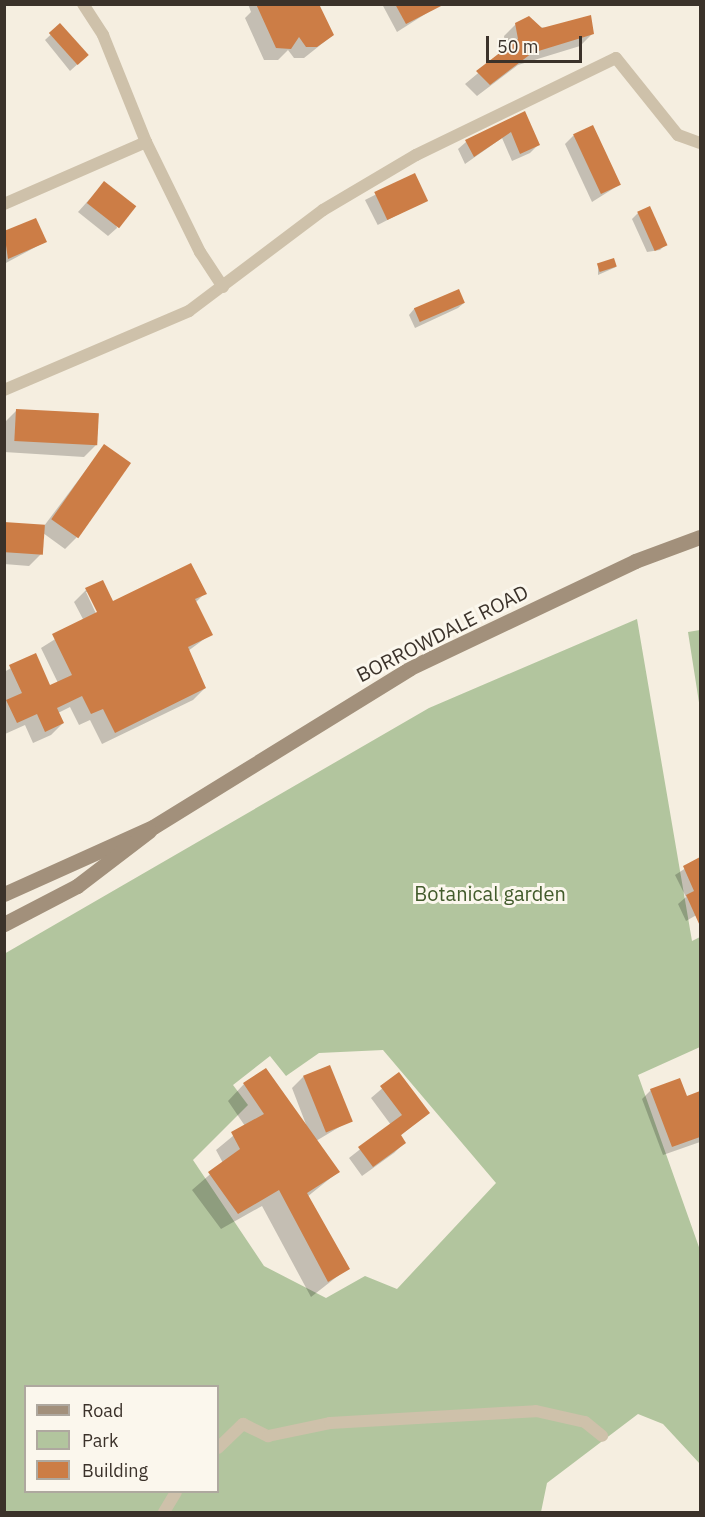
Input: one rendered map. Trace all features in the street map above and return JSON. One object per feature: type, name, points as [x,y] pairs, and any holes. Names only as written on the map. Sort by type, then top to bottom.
[{"type":"main road","name":"BORROWDALE ROAD","points":[[4,924],[77,886],[153,827],[410,668],[635,561],[700,537]]},
{"type":"main road","name":"BORROWDALE ROAD","points":[[4,894],[153,827]]},
{"type":"street","points":[[83,4],[103,35],[146,142],[223,287]]},
{"type":"street","points":[[4,390],[160,325],[223,287],[323,210],[385,174],[616,58],[678,135],[700,143]]},
{"type":"street","points":[[4,204],[146,142]]},
{"type":"street","points":[[219,1447],[243,1424],[268,1436],[330,1423],[536,1411],[585,1422],[602,1436]]},
{"type":"street","points":[[164,1512],[175,1493]]},
{"type":"green space","name":"Botanical garden","points":[[637,619],[692,941],[700,937],[700,1047],[638,1075],[700,1250],[700,1464],[663,1424],[638,1414],[547,1483],[541,1512],[5,1512],[4,954],[429,708]],"holes":[[[383,1050],[496,1183],[397,1289],[365,1276],[326,1298],[264,1266],[193,1160],[248,1105],[233,1085],[270,1056],[286,1076],[319,1053]]]},
{"type":"green space","points":[[700,630],[700,709],[688,632]]},
{"type":"building","points":[[256,4],[319,4],[334,35],[317,47],[306,47],[299,37],[291,49],[276,48]]},
{"type":"building","points":[[395,4],[445,4],[406,24]]},
{"type":"building","points":[[591,15],[594,34],[532,53],[490,85],[476,71],[518,39],[515,23],[529,16],[542,28]]},
{"type":"building","points":[[60,23],[89,55],[78,65],[49,33]]},
{"type":"building","points":[[525,111],[540,145],[520,154],[511,132],[474,157],[465,140]]},
{"type":"building","points":[[593,125],[621,185],[601,194],[573,134]]},
{"type":"building","points":[[415,173],[428,201],[387,220],[374,192]]},
{"type":"building","points":[[104,181],[136,206],[119,228],[87,203]]},
{"type":"building","points":[[650,206],[667,245],[655,251],[637,212]]},
{"type":"building","points":[[36,218],[47,242],[8,259],[4,231]]},
{"type":"building","points":[[614,258],[617,267],[600,272],[597,264]]},
{"type":"building","points":[[459,289],[465,303],[420,322],[414,308]]},
{"type":"building","points":[[16,409],[99,413],[97,445],[14,441]]},
{"type":"building","points":[[104,444],[131,463],[78,538],[51,519]]},
{"type":"building","points":[[4,522],[45,525],[43,555],[4,552]]},
{"type":"building","points":[[191,563],[207,594],[195,599],[213,635],[188,647],[206,688],[115,733],[103,709],[91,714],[82,696],[57,708],[64,723],[45,732],[37,714],[17,723],[6,700],[22,693],[9,665],[36,653],[50,685],[72,675],[52,634],[97,612],[85,588],[103,580],[113,601]]},
{"type":"building","points":[[700,857],[700,926],[686,895],[694,891],[683,866]]},
{"type":"building","points":[[330,1065],[353,1122],[326,1132],[303,1076]]},
{"type":"building","points":[[266,1068],[340,1172],[307,1193],[350,1269],[328,1282],[279,1190],[238,1214],[208,1172],[240,1149],[231,1132],[264,1114],[243,1083]]},
{"type":"building","points":[[399,1072],[430,1113],[401,1135],[406,1143],[373,1167],[358,1147],[402,1115],[380,1086]]},
{"type":"building","points":[[680,1078],[687,1096],[700,1091],[700,1137],[672,1147],[650,1089]]}]
